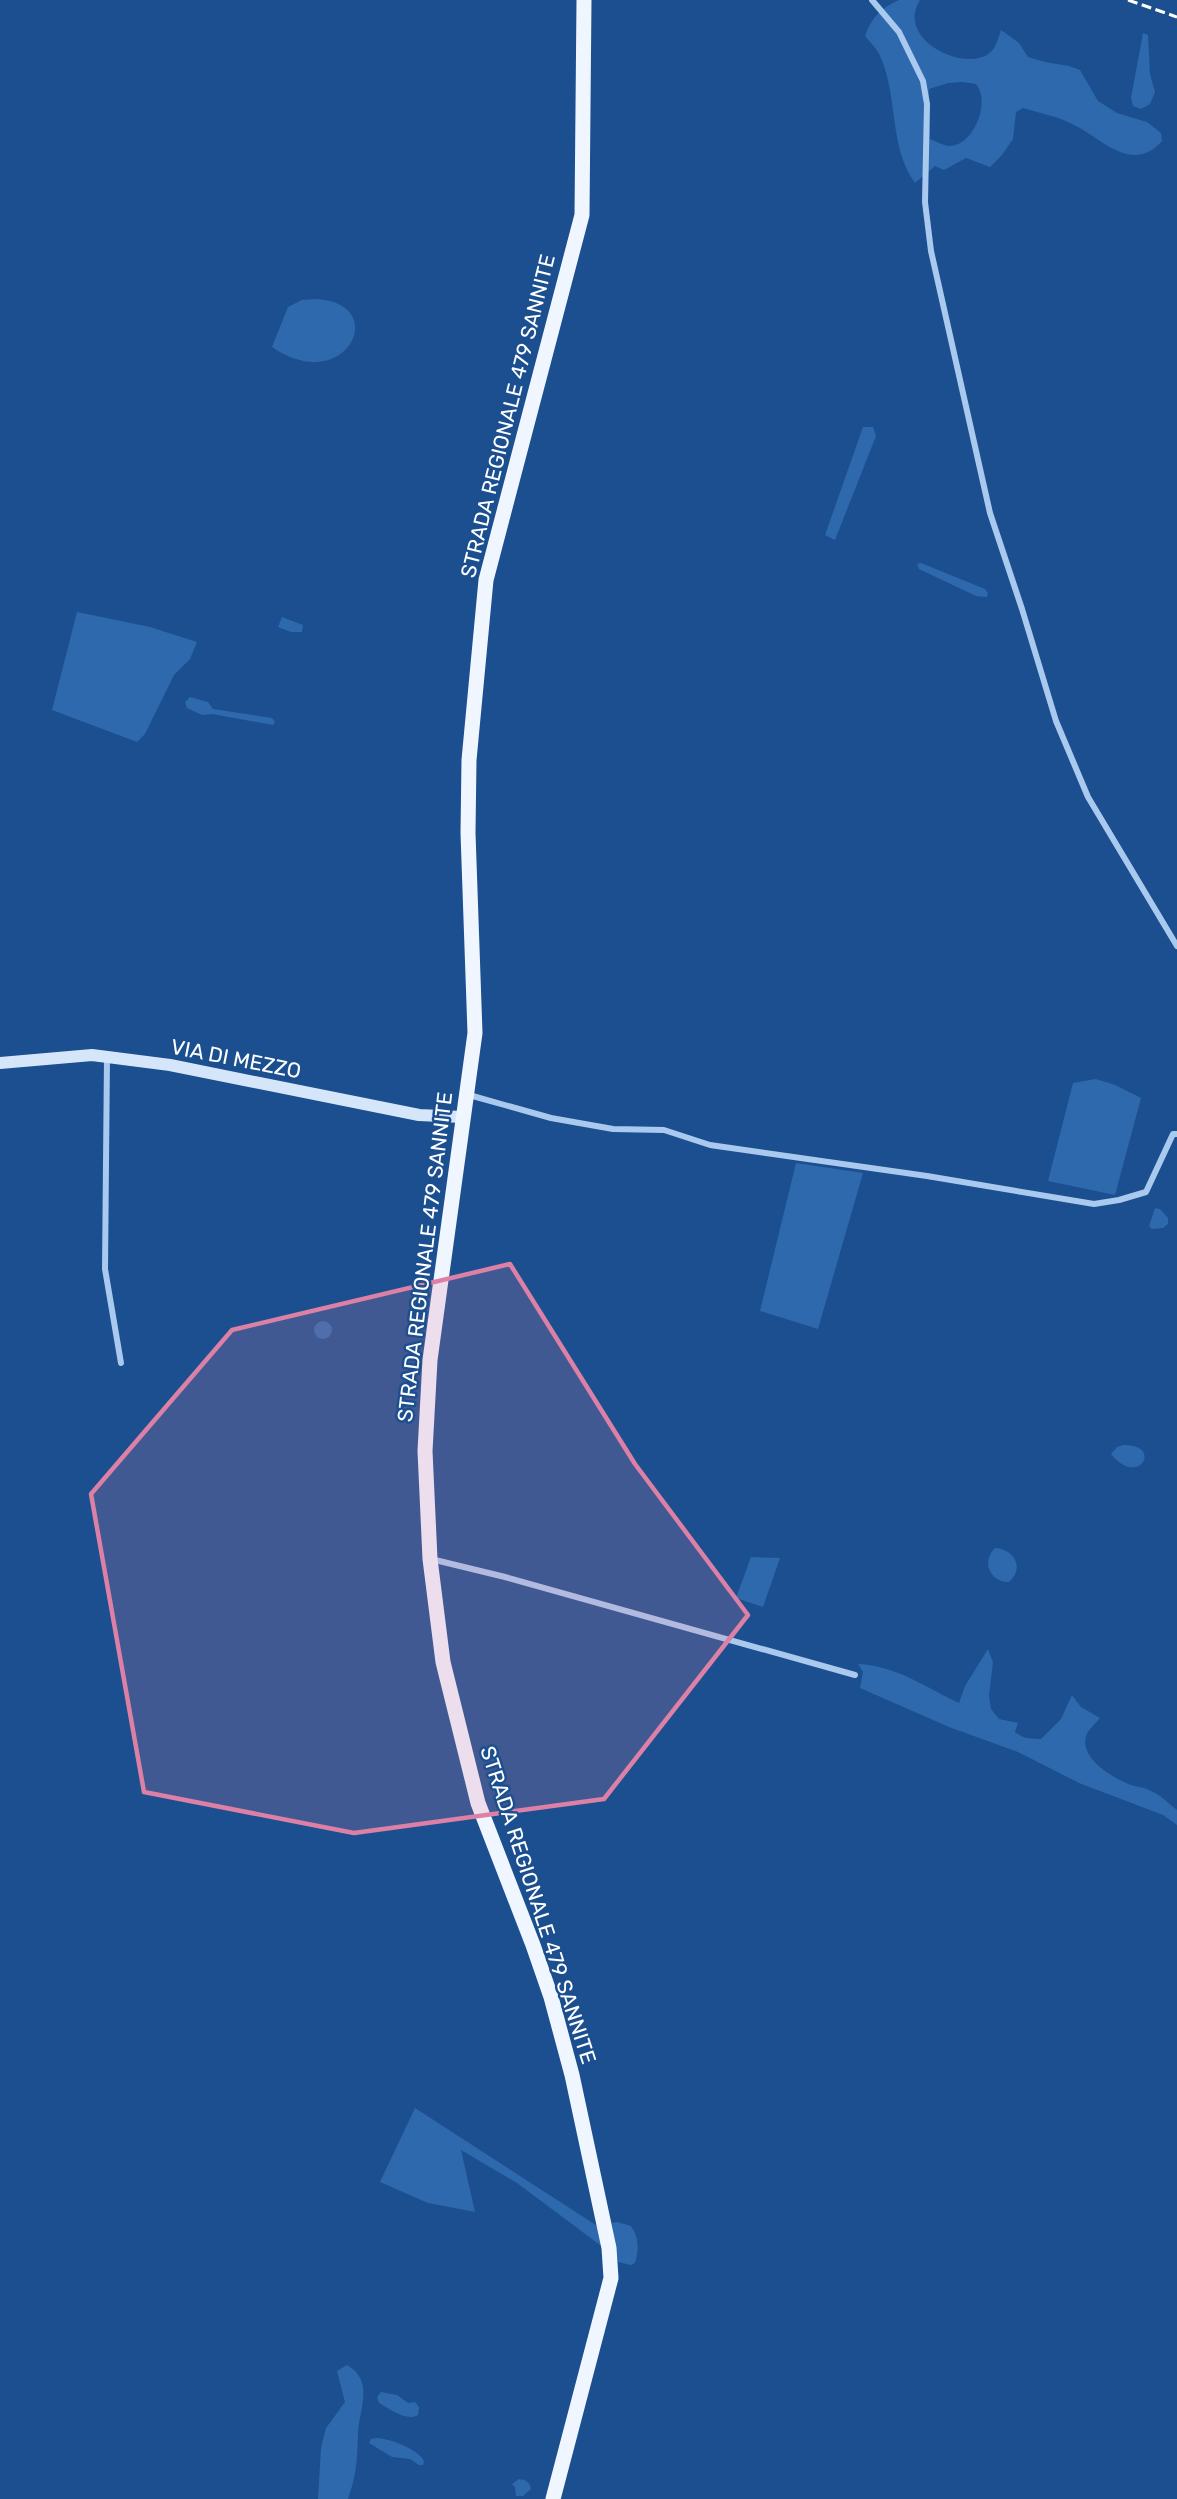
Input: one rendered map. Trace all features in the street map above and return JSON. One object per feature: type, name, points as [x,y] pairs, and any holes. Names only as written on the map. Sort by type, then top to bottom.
[{"type":"main road","name":"STRADA REGIONALE 479 SANNITE","points":[[553,2499],[611,2278],[609,2248],[572,2074],[551,1997],[473,1786],[443,1662],[430,1559],[425,1451],[430,1360],[475,1034],[468,833],[469,760],[486,580],[582,215],[584,0]]},
{"type":"main road","name":"VIA DI MEZZO","points":[[0,1063],[92,1055],[170,1065],[420,1115],[462,1117]]},
{"type":"street","points":[[872,0],[899,32],[923,81],[927,104],[925,202],[931,251],[990,513],[1056,722],[1088,797],[1177,946]]},
{"type":"street","points":[[107,1057],[105,1269],[122,1363]]},
{"type":"street","points":[[465,1094],[551,1118],[603,1127],[664,1130],[710,1145],[927,1176],[1094,1204],[1146,1192],[1173,1134],[1177,1134]]},
{"type":"street","points":[[430,1559],[516,1580],[855,1675]]},
{"type":"highlighted area","points":[[510,1264],[635,1464],[748,1615],[604,1799],[354,1833],[144,1792],[91,1494],[232,1330]]},
{"type":"shaded area","points":[[899,0],[920,0],[915,15],[918,29],[927,42],[955,57],[971,59],[984,56],[994,48],[1001,30],[1019,43],[1028,57],[1080,70],[1098,101],[1117,113],[1147,122],[1161,133],[1162,141],[1150,151],[1139,155],[1127,154],[1066,121],[1023,108],[1016,112],[1013,139],[990,167],[966,158],[944,170],[935,166],[915,183],[901,154],[890,89],[881,58],[865,36],[874,18]],"holes":[[[948,83],[976,84],[982,101],[981,111],[972,131],[965,139],[948,146],[930,139],[929,89]]]},
{"type":"shaded area","points":[[1143,33],[1148,35],[1150,74],[1155,92],[1150,104],[1141,109],[1133,106],[1131,98]]},
{"type":"shaded area","points":[[316,299],[339,304],[352,315],[355,329],[350,344],[338,355],[321,362],[298,360],[272,347],[288,307],[302,300]]},
{"type":"shaded area","points":[[863,427],[873,427],[876,436],[835,540],[825,535]]},
{"type":"shaded area","points":[[921,563],[985,589],[988,593],[987,597],[976,596],[919,569],[917,564]]},
{"type":"shaded area","points":[[77,612],[150,627],[197,642],[190,659],[174,675],[145,734],[137,742],[52,710]]},
{"type":"shaded area","points":[[282,617],[303,625],[302,632],[291,632],[278,627]]},
{"type":"shaded area","points":[[190,697],[208,702],[213,709],[272,718],[275,722],[273,725],[212,714],[202,715],[187,708],[185,702]]},
{"type":"shaded area","points":[[1096,1079],[1115,1085],[1141,1098],[1115,1195],[1048,1181],[1073,1083]]},
{"type":"shaded area","points":[[796,1163],[863,1173],[818,1329],[760,1311]]},
{"type":"shaded area","points":[[1155,1208],[1160,1209],[1168,1218],[1168,1224],[1163,1228],[1152,1229],[1149,1226]]},
{"type":"shaded area","points":[[323,1321],[329,1324],[332,1330],[329,1336],[323,1339],[317,1336],[314,1330],[317,1324]]},
{"type":"shaded area","points":[[1123,1445],[1142,1451],[1145,1457],[1143,1462],[1138,1466],[1130,1467],[1121,1464],[1111,1454],[1117,1447]]},
{"type":"shaded area","points":[[995,1548],[1007,1552],[1015,1560],[1016,1571],[1009,1582],[997,1579],[990,1570],[989,1559]]},
{"type":"shaded area","points":[[751,1557],[780,1558],[763,1607],[736,1598]]},
{"type":"shaded area","points":[[988,1649],[993,1662],[989,1696],[991,1709],[999,1719],[1018,1723],[1015,1732],[1021,1736],[1041,1739],[1061,1719],[1072,1695],[1081,1707],[1100,1718],[1086,1736],[1085,1744],[1092,1759],[1098,1766],[1121,1781],[1161,1797],[1177,1810],[1177,1825],[1163,1815],[1079,1783],[1018,1752],[949,1727],[860,1688],[863,1672],[858,1664],[898,1673],[959,1703],[965,1686]]},
{"type":"shaded area","points":[[415,2108],[599,2227],[604,2248],[517,2183],[461,2150],[475,2212],[428,2203],[380,2182]]},
{"type":"shaded area","points":[[612,2223],[631,2226],[636,2235],[637,2253],[635,2263],[631,2265],[618,2262]]},
{"type":"shaded area","points":[[347,2365],[356,2372],[363,2387],[355,2474],[348,2499],[318,2499],[321,2448],[326,2428],[345,2402],[337,2371]]},
{"type":"shaded area","points":[[381,2392],[397,2395],[408,2403],[415,2402],[419,2407],[418,2415],[403,2416],[379,2403],[377,2397]]},
{"type":"shaded area","points":[[371,2439],[389,2440],[416,2452],[424,2461],[423,2465],[410,2459],[392,2457],[369,2443]]},
{"type":"shaded area","points":[[519,2479],[527,2481],[531,2489],[523,2496],[516,2496],[515,2487],[512,2484]]},
{"type":"railway","points":[[1128,0],[1177,17]]}]
